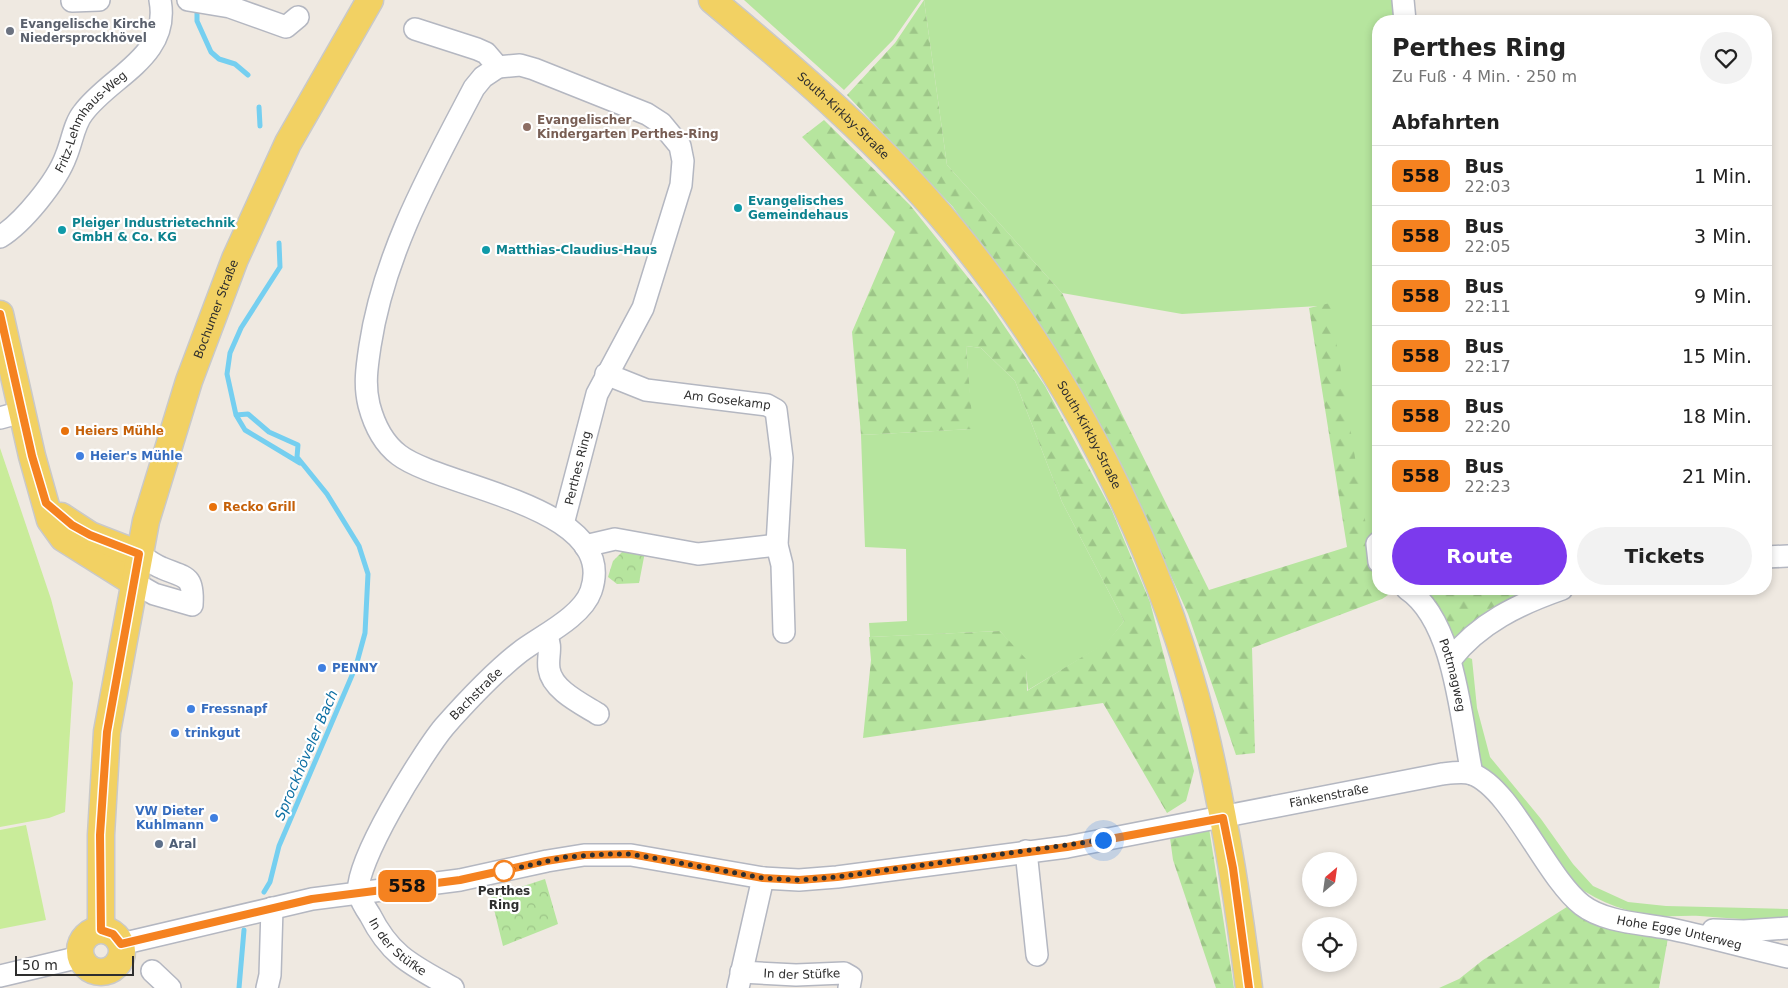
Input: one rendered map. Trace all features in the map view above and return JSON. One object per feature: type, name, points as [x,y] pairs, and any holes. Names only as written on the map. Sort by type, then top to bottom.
[{"type":"main road","name":"Bochumer Straße","points":[[111,937],[100,835],[107,732],[133,582],[146,521],[177,417],[235,259],[288,143],[370,0]]},
{"type":"main road","name":"South-Kirkby-Straße","points":[[712,0],[834,106],[916,188],[980,265],[1053,371],[1126,504],[1174,626],[1202,722],[1233,868],[1249,988]]},
{"type":"main road","points":[[0,314],[11,415],[39,484],[50,520],[63,538],[85,554],[106,564],[133,582]]},
{"type":"main road","points":[[46,503],[72,525],[90,535],[139,554]]},
{"type":"main road","points":[[88,934],[111,937],[122,957],[119,963],[109,971],[104,980],[89,969],[80,957],[80,944],[88,934]]},
{"type":"street","points":[[72,1],[99,0]]},
{"type":"street","name":"Fritz-Lehmhaus-Weg","points":[[0,237],[20,223],[61,167],[82,114],[133,70],[145,54],[161,23],[160,0]]},
{"type":"street","points":[[188,0],[230,7],[286,27],[298,17]]},
{"type":"street","points":[[1404,0],[1405,15]]},
{"type":"street","points":[[415,30],[481,51],[498,67]]},
{"type":"street","name":"Perthes Ring","points":[[520,65],[627,105],[661,123],[680,146],[684,161],[681,185],[642,308],[606,374],[589,420],[563,524],[496,493],[401,457],[388,445],[379,431],[368,396],[367,368],[375,317],[403,230],[474,88],[482,77],[498,67],[520,65]]},
{"type":"street","name":"Am Gosekamp","points":[[606,374],[646,390],[766,405],[776,410],[782,458],[777,545],[782,565],[784,632]]},
{"type":"street","name":"Bachstraße","points":[[358,892],[365,859],[425,752],[443,728],[481,688],[520,652],[578,609],[590,595],[593,573],[585,546],[563,524]]},
{"type":"street","points":[[585,546],[615,539],[698,554],[777,545]]},
{"type":"street","points":[[133,582],[154,594],[192,605],[192,586],[184,575],[160,568],[139,554]]},
{"type":"street","points":[[1772,557],[1788,556]]},
{"type":"street","name":"Pottmagweg","points":[[1416,595],[1431,616],[1451,658],[1472,774]]},
{"type":"street","points":[[1451,658],[1463,643],[1478,630],[1513,609],[1547,595]]},
{"type":"street","points":[[546,634],[550,643],[551,676],[575,700],[598,714]]},
{"type":"street","name":"Fänkenstraße","points":[[111,937],[358,892],[460,880],[566,857],[631,854],[763,878],[799,880],[837,877],[1067,847],[1442,774],[1472,774]]},
{"type":"street","name":"Hohe Egge Unterweg","points":[[1472,774],[1497,793],[1575,898],[1583,906],[1624,921],[1666,928],[1788,957]]},
{"type":"street","points":[[1026,851],[1038,955]]},
{"type":"street","name":"In der Stüfke","points":[[763,878],[740,980],[844,973],[850,977],[849,988]]},
{"type":"street","name":"In der Stüfke","points":[[358,892],[379,933],[390,948],[400,957],[453,988]]},
{"type":"street","points":[[267,988],[270,975],[272,908]]},
{"type":"street","points":[[1666,928],[1744,931],[1788,928]]},
{"type":"street","points":[[0,976],[80,957]]},
{"type":"street","points":[[152,971],[170,988]]},
{"type":"green space","points":[[744,0],[921,0],[893,40],[844,90]]},
{"type":"green space","points":[[924,0],[1399,0],[1401,15],[1372,15],[1372,537],[1369,546],[1319,306],[1182,314],[1062,293],[947,165]]},
{"type":"green space","points":[[924,0],[947,165],[1062,293],[1209,590],[1347,547],[1309,308],[1330,303],[1369,544],[1372,536],[1372,595],[1388,595],[1382,599],[1252,648],[1255,753],[1236,755],[1188,614],[1123,469],[1042,333],[953,207],[847,95],[895,43]]},
{"type":"green space","points":[[824,120],[910,205],[990,305],[1045,386],[1112,511],[1150,602],[1194,771],[1186,801],[1167,813],[1103,703],[863,738],[871,660],[869,637],[1000,631],[1026,659],[1027,691],[1108,641],[1124,621],[1062,502],[1015,381],[981,348],[966,346],[973,429],[861,435],[852,332],[895,232],[802,137]]},
{"type":"green space","points":[[966,346],[981,348],[1015,381],[1062,502],[1124,621],[1108,642],[1028,690],[1025,660],[1000,631],[870,637],[869,623],[907,621],[906,549],[865,547],[861,435],[972,429]]},
{"type":"green space","points":[[0,448],[51,599],[73,683],[65,812],[49,818],[0,827]]},
{"type":"green space","points":[[625,549],[645,552],[639,583],[617,584],[608,577],[613,561]]},
{"type":"green space","points":[[1406,595],[1538,595],[1444,657],[1440,640]]},
{"type":"green space","points":[[1459,654],[1472,659],[1477,708],[1490,757],[1541,819],[1573,864],[1593,886],[1628,902],[1666,906],[1788,909],[1788,920],[1649,915],[1605,902],[1575,885],[1477,759]]},
{"type":"green space","points":[[26,825],[46,920],[0,929],[0,830]]},
{"type":"green space","points":[[1209,828],[1234,988],[1216,988],[1173,860],[1170,838]]},
{"type":"green space","points":[[545,879],[558,924],[503,946],[491,897]]},
{"type":"green space","points":[[1570,905],[1669,932],[1659,988],[1439,988],[1459,979],[1483,960]]},
{"type":"waterway","name":"Sprockhöveler Bach","points":[[197,9],[197,21],[211,52],[219,59],[235,64],[248,75]]},
{"type":"waterway","name":"Sprockhöveler Bach","points":[[259,107],[260,126]]},
{"type":"waterway","name":"Sprockhöveler Bach","points":[[279,243],[280,267],[241,328],[230,353],[227,374],[236,415],[245,430],[300,463]]},
{"type":"waterway","name":"Sprockhöveler Bach","points":[[236,415],[248,414],[269,432],[298,445],[297,457],[327,494],[359,546],[368,574],[365,633],[356,666],[279,846],[270,882],[264,892]]},
{"type":"waterway","name":"Sprockhöveler Bach","points":[[239,988],[244,930]]},
{"type":"bus line","name":"558","points":[[0,314],[32,456],[46,503],[72,525],[90,535],[139,554],[107,732],[100,835],[101,930],[107,930],[113,934],[121,944],[312,899],[460,880],[566,857],[631,854],[763,878],[799,880],[837,877],[1067,847],[1223,818],[1233,868],[1249,988]]},
{"type":"place","name":"Evangelische Kirche Niedersprockhövel","points":[[10,31]]},
{"type":"place","name":"Evangelischer Kindergarten Perthes-Ring","points":[[527,127]]},
{"type":"place","name":"Evangelisches Gemeindehaus","points":[[738,208]]},
{"type":"place","name":"Pleiger Industrietechnik GmbH & Co. KG","points":[[62,230]]},
{"type":"place","name":"Matthias-Claudius-Haus","points":[[486,250]]},
{"type":"place","name":"Heiers Mühle","points":[[65,431]]},
{"type":"place","name":"Heier's Mühle","points":[[80,456]]},
{"type":"place","name":"Recko Grill","points":[[213,507]]},
{"type":"place","name":"PENNY","points":[[322,668]]},
{"type":"place","name":"Fressnapf","points":[[191,709]]},
{"type":"place","name":"trinkgut","points":[[175,733]]},
{"type":"place","name":"VW Dieter Kuhlmann","points":[[214,818]]},
{"type":"place","name":"Aral","points":[[159,844]]},
{"type":"place","name":"Perthes Ring","points":[[504,871]]},
{"type":"route","points":[[504,871],[566,857],[631,854],[763,878],[799,880],[938,864],[1067,847],[1103,840]]}]
